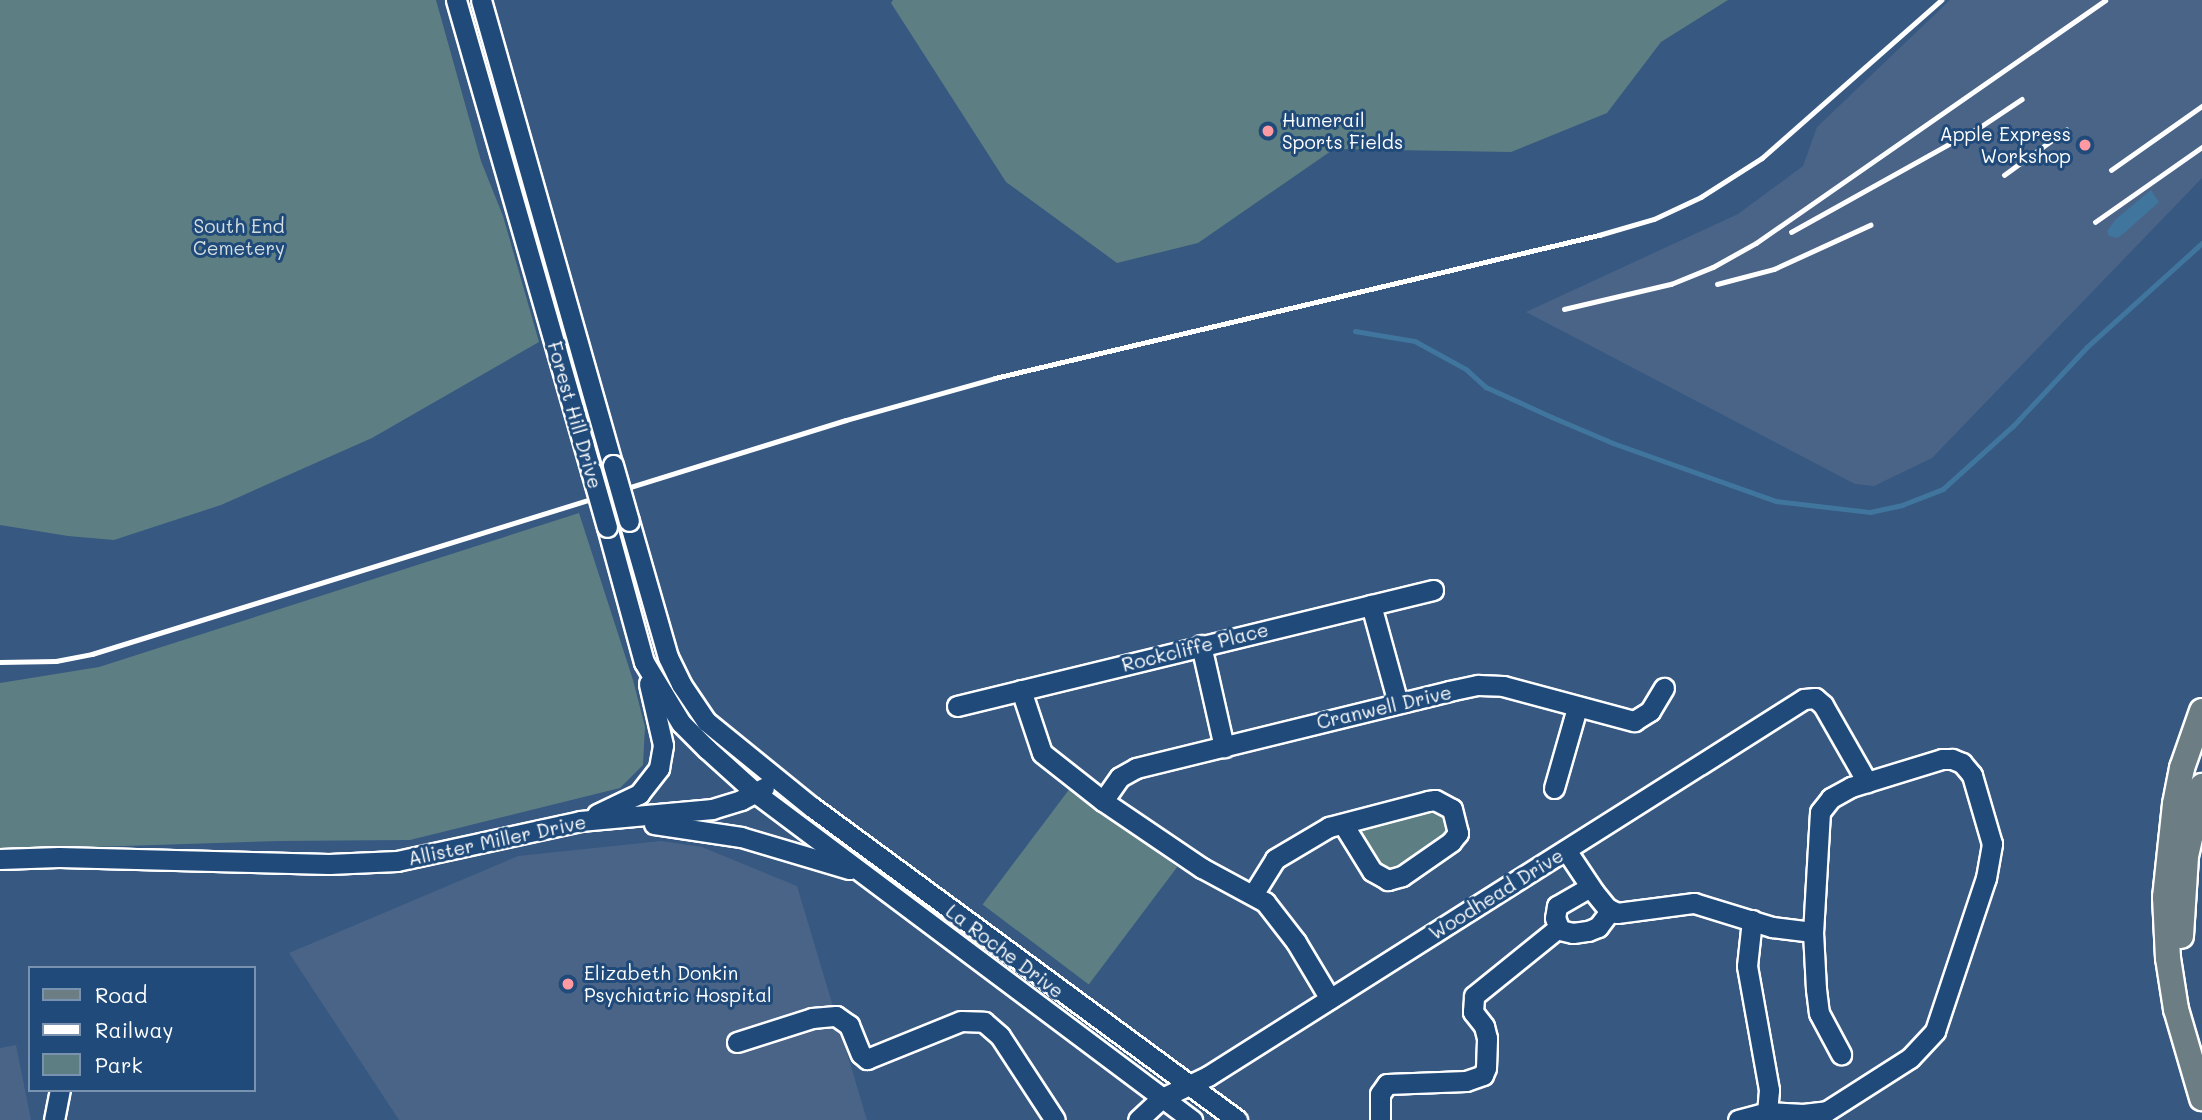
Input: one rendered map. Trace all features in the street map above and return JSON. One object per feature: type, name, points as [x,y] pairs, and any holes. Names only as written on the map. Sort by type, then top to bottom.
[{"type":"main road","points":[[2202,711],[2182,768],[2175,804],[2165,897],[2168,958],[2176,1009],[2202,1098]]},
{"type":"main road","points":[[2202,786],[2186,856],[2181,918],[2187,999],[2202,1065]]},
{"type":"street","name":"Forest Hill Drive","points":[[456,0],[644,662],[681,723],[757,794]]},
{"type":"street","name":"Forest Hill Drive","points":[[481,0],[661,637],[681,684],[706,721],[776,779]]},
{"type":"street","name":"Rockcliffe Place","points":[[957,706],[1433,590]]},
{"type":"street","points":[[1371,605],[1398,703]]},
{"type":"street","points":[[1201,645],[1224,747]]},
{"type":"street","points":[[584,820],[639,794],[659,768],[661,734],[644,662]]},
{"type":"street","name":"Cranwell Drive","points":[[1103,801],[1111,786],[1128,771],[1398,703],[1492,685],[1634,721],[1650,712],[1664,688]]},
{"type":"street","points":[[1020,690],[1042,753],[1103,801],[1202,869],[1254,893],[1274,912],[1330,999]]},
{"type":"street","name":"Woodhead Drive","points":[[1191,1084],[1208,1076],[1799,702],[1815,698],[1823,705],[1867,782]]},
{"type":"street","points":[[1554,788],[1577,708]]},
{"type":"street","points":[[1738,1120],[1767,1112],[1803,1114],[1827,1111],[1924,1046],[1941,1016],[1986,878],[1992,844],[1975,783],[1962,764],[1942,759],[1867,782],[1831,798],[1820,812],[1813,932],[1819,1013],[1841,1054]]},
{"type":"street","name":"Allister Miller Drive","points":[[0,859],[59,857],[329,864],[397,861],[584,820],[712,809],[757,794],[776,779]]},
{"type":"street","name":"La Roche Drive","points":[[776,779],[1068,998],[1191,1084],[1237,1120]]},
{"type":"street","name":"La Roche Drive","points":[[757,794],[1192,1120]]},
{"type":"street","points":[[1254,893],[1275,859],[1315,834],[1343,824],[1435,800],[1452,809],[1458,833],[1451,842],[1402,876],[1388,880],[1372,871],[1343,824]]},
{"type":"street","points":[[584,820],[687,827],[741,837],[866,875]]},
{"type":"street","points":[[1566,850],[1590,887],[1611,910],[1626,914],[1694,903],[1772,927],[1813,932]]},
{"type":"street","points":[[1590,887],[1557,906],[1555,918],[1558,928],[1566,933],[1588,931],[1598,927],[1611,910]]},
{"type":"street","points":[[1752,920],[1746,966],[1769,1090],[1767,1112]]},
{"type":"street","points":[[1380,1120],[1380,1094],[1387,1084],[1466,1081],[1483,1075],[1486,1068],[1487,1038],[1484,1026],[1473,1012],[1474,996],[1558,928]]},
{"type":"street","points":[[737,1042],[822,1016],[835,1016],[845,1021],[853,1030],[861,1054],[867,1059],[961,1021],[984,1022],[1000,1036],[1055,1120]]},
{"type":"street","points":[[1138,1120],[1162,1098],[1191,1084]]},
{"type":"street","points":[[54,1120],[60,1092]]},
{"type":"shaded area","points":[[1950,0],[2202,0],[2202,178],[1932,458],[1874,486],[1855,484],[1526,312],[1738,214],[1803,166],[1817,127]]},
{"type":"shaded area","points":[[2151,190],[2159,202],[2123,234],[2117,238],[2109,236],[2107,231],[2116,219]]},
{"type":"shaded area","name":"Elizabeth Donkin Psychiatric Hospital","points":[[661,841],[702,847],[797,886],[867,1120],[399,1120],[289,953],[518,856]]},
{"type":"shaded area","points":[[16,1045],[31,1120],[0,1120],[0,1048]]},
{"type":"green space","name":"South End Cemetery","points":[[0,0],[436,0],[481,161],[503,216],[539,342],[372,438],[221,505],[114,540],[0,525]]},
{"type":"green space","name":"Humerail Sports Fields","points":[[893,0],[1728,0],[1661,42],[1607,113],[1511,152],[1334,149],[1198,243],[1117,263],[1006,182],[891,3]]},
{"type":"green space","points":[[579,513],[633,680],[645,727],[643,765],[620,788],[410,840],[279,841],[0,850],[0,683],[99,667]]},
{"type":"green space","points":[[1071,787],[1177,867],[1089,984],[983,904]]},
{"type":"green space","points":[[1439,804],[1452,824],[1447,834],[1386,872],[1353,826]]},
{"type":"waterway","points":[[1355,331],[1415,341],[1466,369],[1486,387],[1552,417],[1613,443],[1776,501],[1870,512],[1902,505],[1943,489],[2013,426],[2087,347],[2202,243]]},
{"type":"railway","points":[[0,662],[56,661],[92,654],[846,420],[995,378],[1599,235],[1654,219],[1701,197],[1762,158],[1941,0]]},
{"type":"railway","points":[[1564,309],[1671,284],[1713,267],[1756,243],[2105,0]]},
{"type":"railway","points":[[1791,232],[1980,127],[2022,99]]},
{"type":"railway","points":[[2111,170],[2202,106]]},
{"type":"railway","points":[[2004,175],[2066,130]]},
{"type":"railway","points":[[2095,222],[2202,147]]},
{"type":"railway","points":[[1717,284],[1774,269],[1870,225]]},
{"type":"place","name":"Humerail Sports Fields","points":[[1268,131]]},
{"type":"place","name":"Apple Express Workshop","points":[[2085,145]]},
{"type":"place","name":"Elizabeth Donkin Psychiatric Hospital","points":[[568,984]]}]
